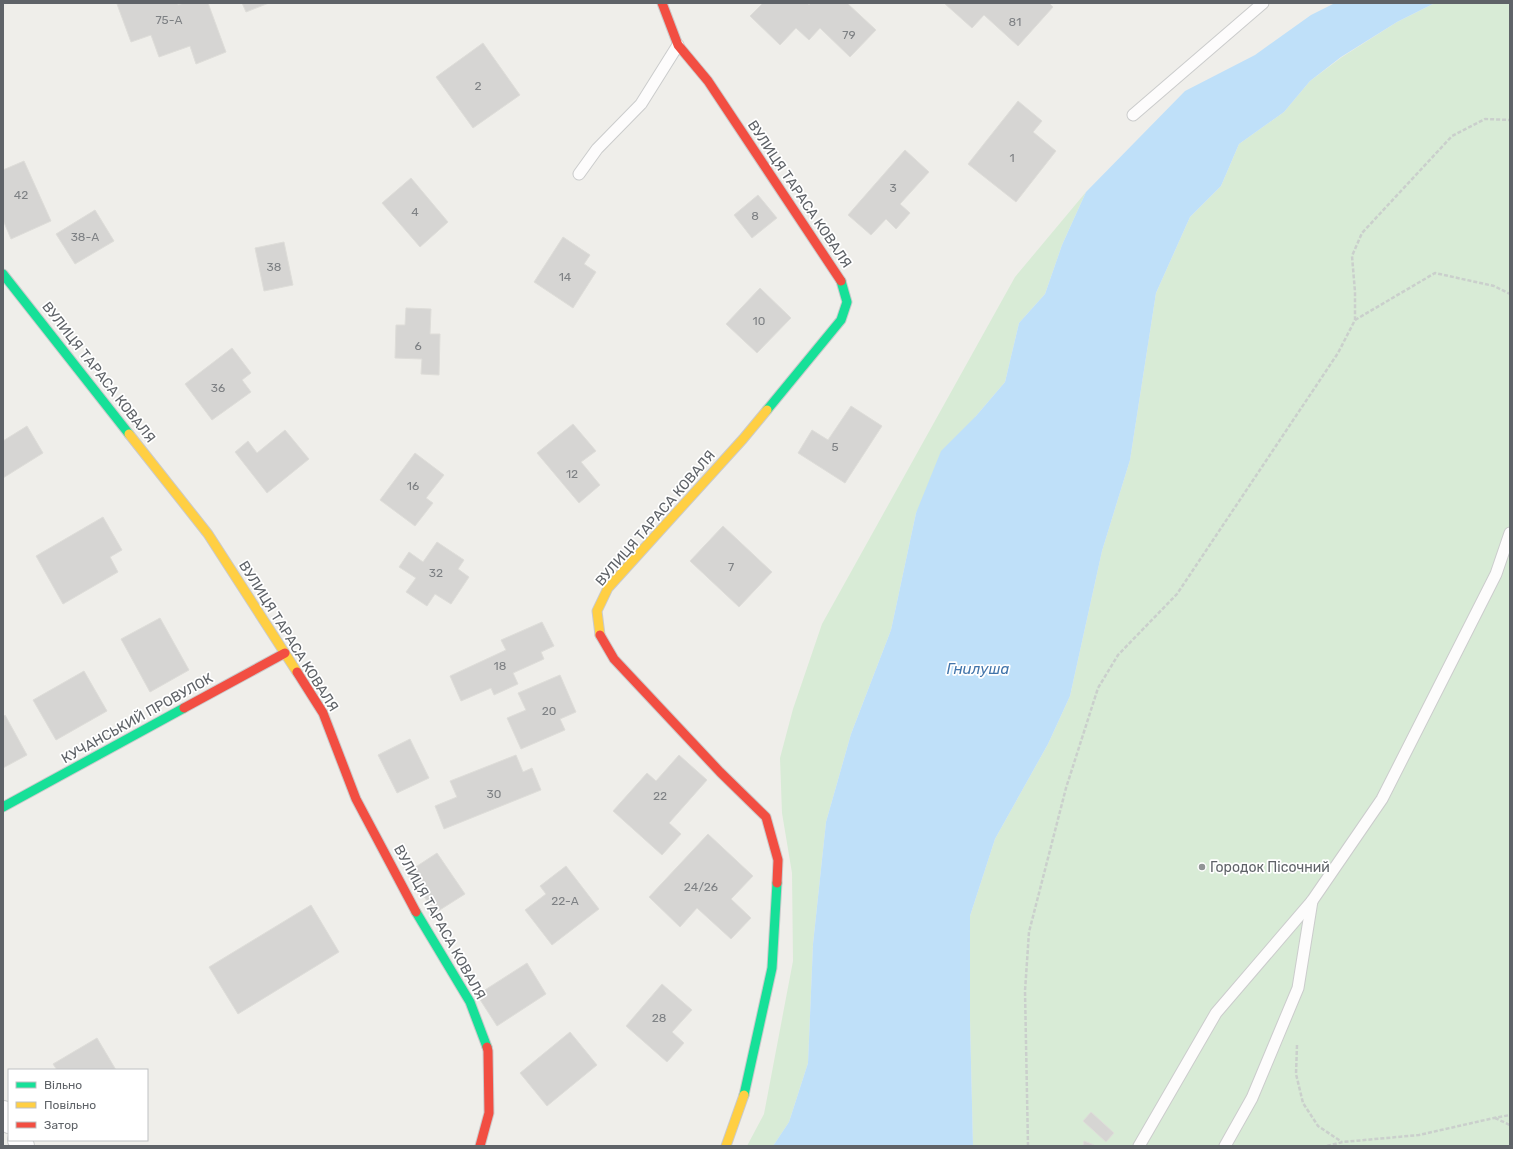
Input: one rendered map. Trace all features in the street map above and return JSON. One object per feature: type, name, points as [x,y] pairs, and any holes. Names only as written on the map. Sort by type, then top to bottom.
[{"type":"street","name":"ВУЛИЦЯ ТАРАСА КОВАЛЯ","points":[[662,3],[678,45],[708,82],[842,281],[847,302],[841,320],[743,439],[608,588],[597,611],[599,633],[614,659],[720,772],[766,817],[778,860],[772,968],[743,1098],[726,1146]]},
{"type":"street","name":"ВУЛИЦЯ ТАРАСА КОВАЛЯ","points":[[3,274],[208,534],[323,712],[356,799],[414,909],[470,1002],[488,1051],[489,1113],[480,1146]]},
{"type":"street","name":"КУЧАНСЬКИЙ ПРОВУЛОК","points":[[3,808],[285,653]]},
{"type":"lane","points":[[1133,115],[1262,3]]},
{"type":"lane","points":[[580,174],[597,149],[641,104],[678,45]]},
{"type":"lane","points":[[1139,1146],[1216,1013],[1312,900],[1382,798],[1496,574],[1510,533]]},
{"type":"lane","points":[[1224,1146],[1252,1098],[1298,988],[1312,900]]},
{"type":"path","points":[[1028,1146],[1025,991],[1029,932],[1066,788],[1098,688],[1118,655],[1177,594],[1338,353],[1355,320],[1355,292],[1352,256],[1362,234],[1452,136],[1485,119],[1510,120]]},
{"type":"path","points":[[1355,320],[1435,273],[1494,286],[1510,294]]},
{"type":"path","points":[[1297,1043],[1296,1074],[1303,1103],[1318,1126],[1343,1142]]},
{"type":"path","points":[[1326,1146],[1343,1142],[1419,1136],[1510,1115]]},
{"type":"path","points":[[1494,1118],[1510,1125]]},
{"type":"green space","points":[[1435,3],[1510,3],[1510,1146],[973,1146],[970,1020],[970,916],[995,839],[1048,744],[1070,696],[1102,551],[1130,460],[1156,293],[1190,217],[1221,186],[1239,144],[1284,112],[1310,81],[1342,57],[1397,22]]},
{"type":"green space","points":[[1086,192],[1062,245],[1045,294],[1019,323],[1005,382],[976,416],[916,513],[891,630],[851,734],[826,822],[813,944],[808,1063],[789,1122],[773,1146],[747,1146],[764,1114],[793,961],[792,873],[782,813],[780,758],[793,709],[822,624],[1015,277]]},
{"type":"water","name":"Гнилуша","points":[[1335,3],[1435,3],[1397,22],[1341,57],[1310,81],[1284,112],[1239,144],[1221,186],[1190,217],[1156,293],[1130,460],[1102,551],[1070,696],[1048,744],[995,839],[970,916],[970,1020],[973,1146],[773,1146],[789,1122],[808,1063],[813,944],[826,822],[851,734],[891,630],[916,513],[941,451],[976,416],[1005,382],[1019,323],[1045,294],[1062,245],[1086,192],[1185,91],[1255,55],[1311,15]]},
{"type":"building","points":[[178,3],[178,5],[184,3],[208,3],[226,52],[196,64],[190,46],[159,57],[151,35],[131,42],[117,4]]},
{"type":"building","points":[[242,3],[269,3],[246,12]]},
{"type":"building","points":[[763,3],[807,3],[809,5],[811,3],[847,3],[876,30],[850,57],[820,28],[809,40],[796,28],[780,45],[750,16]]},
{"type":"building","points":[[944,3],[1049,3],[1053,7],[1018,46],[984,15],[972,28]]},
{"type":"building","points":[[483,43],[520,95],[473,128],[436,77]]},
{"type":"building","points":[[1018,101],[1042,121],[1033,132],[1056,151],[1016,202],[968,164]]},
{"type":"building","points":[[905,150],[929,172],[900,204],[910,213],[896,229],[886,219],[871,235],[848,215]]},
{"type":"building","points":[[24,161],[51,221],[11,239],[3,220],[3,170]]},
{"type":"building","points":[[411,178],[448,222],[420,247],[382,203]]},
{"type":"building","points":[[758,195],[777,218],[752,238],[734,215]]},
{"type":"building","points":[[95,210],[114,241],[75,264],[56,234]]},
{"type":"building","points":[[563,237],[590,255],[584,264],[596,272],[573,308],[534,282]]},
{"type":"building","points":[[284,242],[293,285],[264,291],[255,248]]},
{"type":"building","points":[[760,288],[791,318],[757,353],[726,324]]},
{"type":"building","points":[[406,308],[431,309],[430,334],[440,334],[439,375],[421,374],[422,359],[395,358],[396,325],[405,325]]},
{"type":"building","points":[[232,348],[251,373],[242,380],[251,392],[212,420],[185,384]]},
{"type":"building","points":[[851,406],[882,426],[845,483],[798,453],[812,430],[828,440]]},
{"type":"building","points":[[573,424],[596,451],[581,462],[600,485],[579,503],[537,453]]},
{"type":"building","points":[[27,426],[43,453],[3,478],[3,441]]},
{"type":"building","points":[[285,430],[309,459],[267,493],[235,452],[248,441],[257,453]]},
{"type":"building","points":[[415,453],[444,475],[426,498],[433,503],[415,526],[380,500]]},
{"type":"building","points":[[103,517],[122,550],[110,557],[118,572],[63,604],[36,556]]},
{"type":"building","points":[[723,526],[772,572],[739,607],[690,561]]},
{"type":"building","points":[[437,542],[464,560],[458,569],[469,577],[451,604],[435,594],[427,606],[406,592],[416,578],[399,567],[409,552],[423,562]]},
{"type":"building","points":[[160,618],[189,670],[150,692],[121,639]]},
{"type":"building","points":[[542,622],[554,646],[541,652],[544,659],[513,673],[518,684],[494,695],[491,688],[461,701],[450,676],[506,650],[501,640]]},
{"type":"building","points":[[84,671],[107,711],[56,740],[33,700]]},
{"type":"building","points":[[560,675],[576,712],[560,719],[565,730],[521,749],[507,718],[526,710],[518,693]]},
{"type":"building","points":[[5,715],[27,755],[3,768],[3,717]]},
{"type":"building","points":[[410,739],[429,778],[397,793],[378,755]]},
{"type":"building","points":[[516,755],[523,772],[532,768],[541,790],[444,829],[435,806],[457,797],[450,781]]},
{"type":"building","points":[[679,755],[707,780],[669,823],[681,834],[662,855],[613,811],[647,773],[656,781]]},
{"type":"building","points":[[708,834],[753,876],[731,899],[751,918],[731,939],[697,908],[680,927],[649,897]]},
{"type":"building","points":[[437,853],[465,894],[435,913],[408,872]]},
{"type":"building","points":[[566,866],[599,909],[552,945],[525,910],[546,894],[540,886]]},
{"type":"building","points":[[311,905],[339,952],[238,1014],[209,967]]},
{"type":"building","points":[[527,963],[546,994],[497,1026],[477,995]]},
{"type":"building","points":[[662,984],[692,1010],[672,1032],[684,1043],[667,1062],[626,1026]]},
{"type":"building","points":[[570,1032],[597,1065],[547,1106],[520,1073]]},
{"type":"building","points":[[97,1038],[115,1069],[56,1069],[53,1064]]},
{"type":"building","points":[[1091,1112],[1114,1133],[1106,1142],[1083,1121]]},
{"type":"building","points":[[1084,1141],[1094,1145],[1094,1146],[1083,1146]]},
{"type":"traffic: fast","points":[[3,274],[129,434]]},
{"type":"traffic: fast","points":[[767,410],[841,320],[847,302],[841,281]]},
{"type":"traffic: fast","points":[[3,807],[184,708]]},
{"type":"traffic: fast","points":[[744,1095],[772,968],[777,883]]},
{"type":"traffic: fast","points":[[416,912],[470,1002],[487,1047]]},
{"type":"traffic: slow","points":[[600,635],[597,611],[608,588],[743,439],[767,410]]},
{"type":"traffic: slow","points":[[129,434],[208,534],[297,672]]},
{"type":"traffic: slow","points":[[726,1146],[744,1095]]},
{"type":"traffic: jam","points":[[662,3],[678,45],[708,81],[841,281]]},
{"type":"traffic: jam","points":[[600,635],[614,659],[720,772],[766,817],[778,860],[777,883]]},
{"type":"traffic: jam","points":[[184,708],[285,653]]},
{"type":"traffic: jam","points":[[297,672],[323,713],[356,799],[416,912]]},
{"type":"traffic: jam","points":[[480,1146],[489,1113],[487,1047]]},
{"type":"place","name":"Городок Пісочний","points":[[1202,867]]}]
